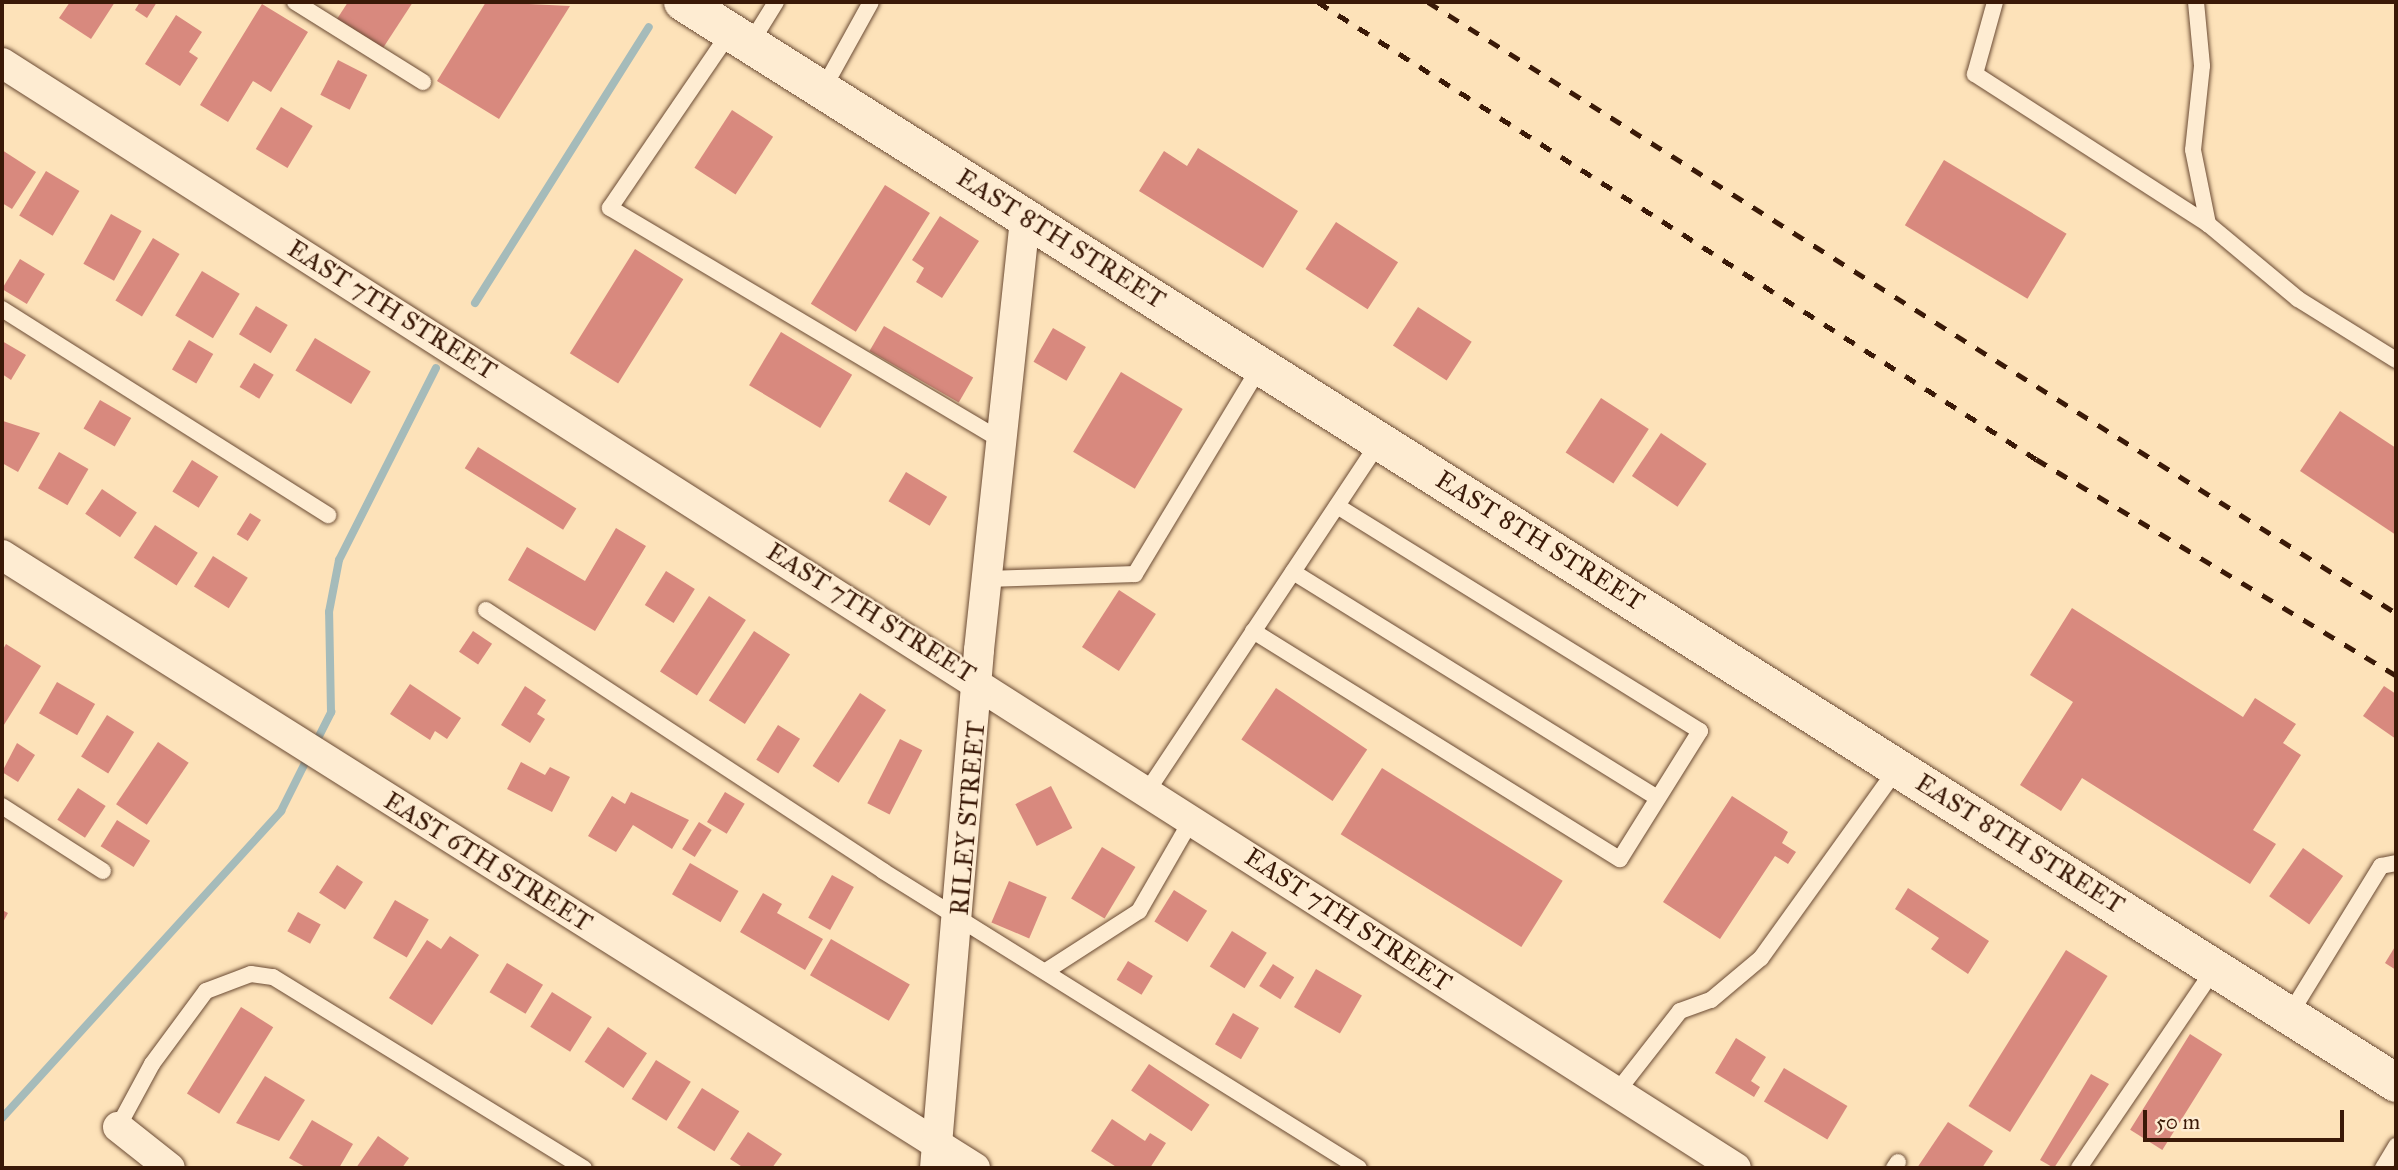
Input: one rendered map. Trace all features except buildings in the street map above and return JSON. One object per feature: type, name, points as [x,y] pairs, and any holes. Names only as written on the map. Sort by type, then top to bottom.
[{"type":"main road","name":"EAST 8TH STREET","points":[[683,2],[1898,766],[2396,1083]]},
{"type":"street","name":"EAST 7TH STREET","points":[[2,63],[979,680],[1736,1168]]},
{"type":"street","name":"RILEY STREET","points":[[936,1155],[1001,440],[1025,217]]},
{"type":"street","name":"EAST 6TH STREET","points":[[2,555],[936,1155],[975,1168]]},
{"type":"street","points":[[118,1127],[170,1168]]},
{"type":"lane","points":[[295,2],[423,82]]},
{"type":"lane","points":[[776,2],[740,38],[610,208],[1001,440]]},
{"type":"lane","points":[[823,89],[871,2]]},
{"type":"lane","points":[[1995,2],[1975,74],[2207,224],[2298,299],[2396,360]]},
{"type":"lane","points":[[2196,2],[2202,66],[2193,150],[2207,224]]},
{"type":"lane","points":[[2,309],[328,515]]},
{"type":"lane","points":[[988,579],[1135,574],[1261,365]]},
{"type":"lane","points":[[1148,790],[1380,440]]},
{"type":"lane","points":[[1253,631],[1620,859],[1700,731],[1337,506]]},
{"type":"lane","points":[[1293,572],[1657,799]]},
{"type":"lane","points":[[486,610],[1046,971],[1359,1168]]},
{"type":"lane","points":[[1616,1093],[1680,1012],[1711,1000],[1761,958],[1898,766]]},
{"type":"lane","points":[[2,806],[103,871]]},
{"type":"lane","points":[[1046,971],[1139,911],[1192,819]]},
{"type":"lane","points":[[2290,1014],[2381,866],[2396,863]]},
{"type":"lane","points":[[2079,1168],[2216,967]]},
{"type":"lane","points":[[118,1127],[152,1064],[206,991],[251,974],[273,977],[584,1168]]},
{"type":"lane","points":[[2383,1168],[2396,1146]]},
{"type":"waterway","points":[[475,303],[649,27]]},
{"type":"waterway","points":[[315,744],[331,712],[329,612],[339,560],[436,368]]},
{"type":"waterway","points":[[2,1118],[281,811],[309,755]]},
{"type":"railway","points":[[1318,2],[2036,459],[2396,675]]},
{"type":"railway","points":[[1428,2],[2396,613]]}]
